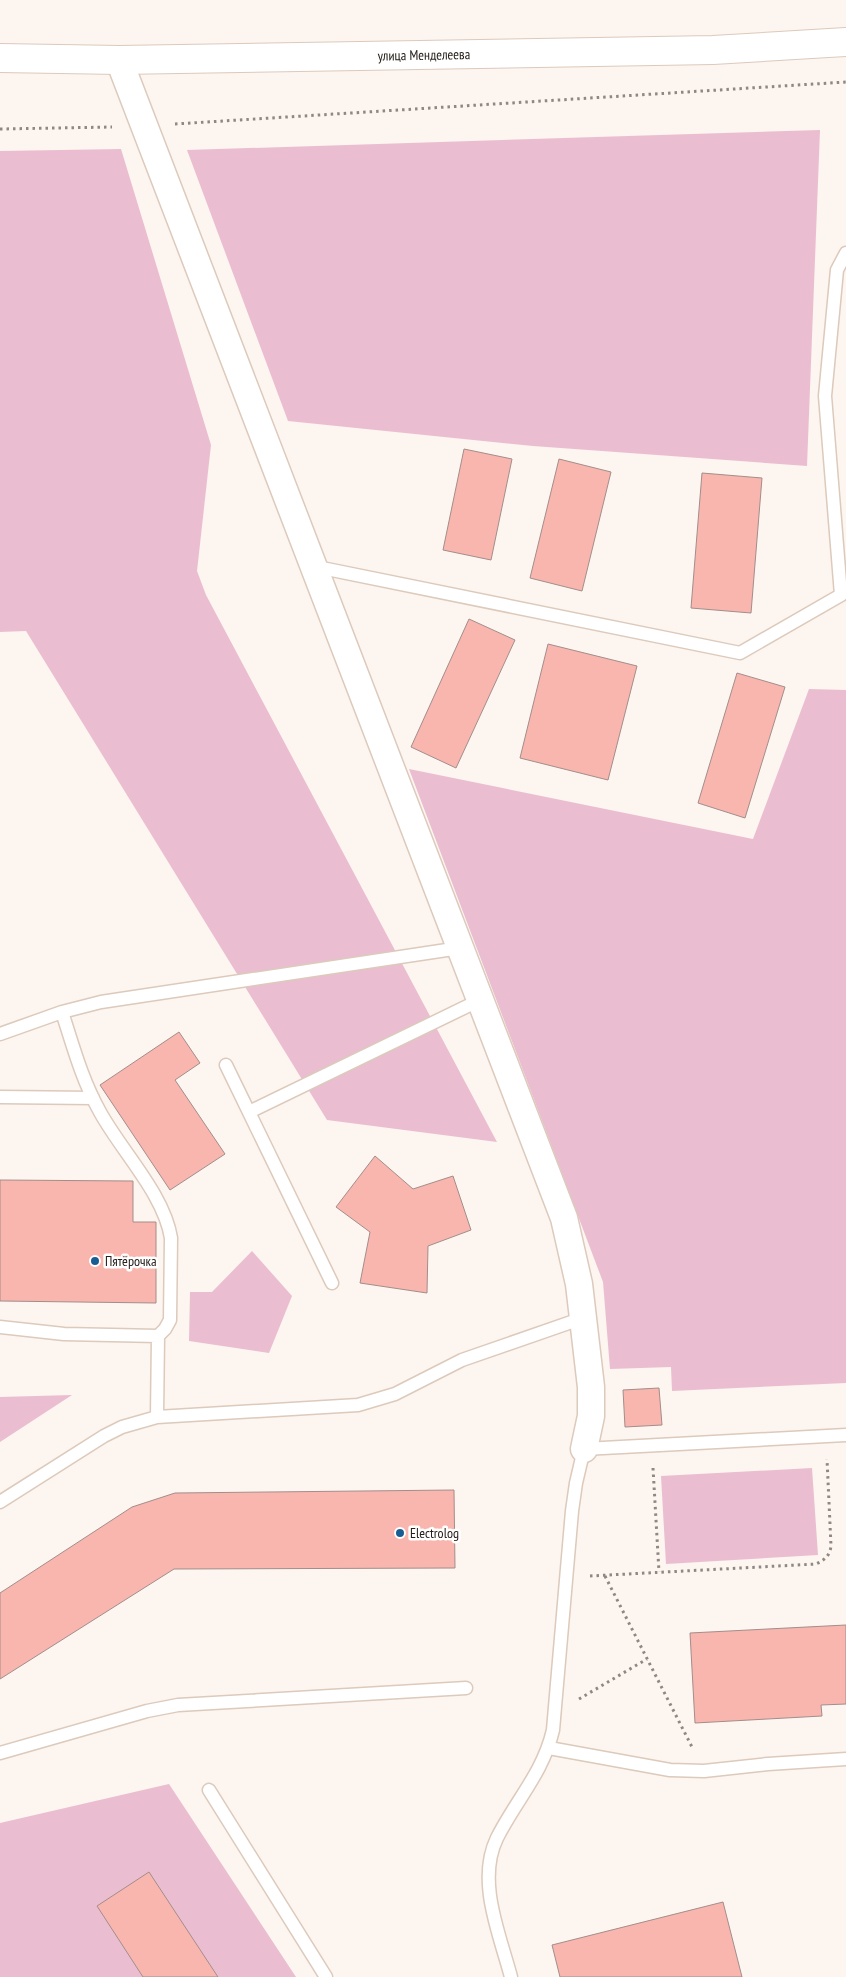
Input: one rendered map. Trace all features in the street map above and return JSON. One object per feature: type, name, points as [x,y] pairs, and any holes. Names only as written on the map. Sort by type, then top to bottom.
[{"type":"main road","name":"улица Менделеева","points":[[0,58],[119,60],[703,51],[846,42]]},
{"type":"street","points":[[119,60],[564,1218],[579,1284],[592,1398],[591,1416],[584,1449]]},
{"type":"lane","points":[[312,566],[740,653],[841,595],[824,396],[837,270],[846,253]]},
{"type":"lane","points":[[0,1034],[62,1012],[101,1002],[460,948]]},
{"type":"lane","points":[[249,1112],[480,1000]]},
{"type":"lane","points":[[62,1012],[79,1067],[93,1098],[109,1128],[159,1202],[169,1225],[171,1238],[170,1320],[158,1336],[157,1417]]},
{"type":"lane","points":[[226,1065],[332,1283]]},
{"type":"lane","points":[[0,1097],[93,1098]]},
{"type":"lane","points":[[0,1502],[104,1436],[122,1427],[157,1417],[358,1405],[395,1394],[462,1360],[583,1318]]},
{"type":"lane","points":[[0,1326],[64,1334],[158,1336]]},
{"type":"lane","points":[[511,1977],[491,1902],[489,1876],[491,1860],[496,1840],[543,1762],[549,1748],[556,1712],[574,1493],[584,1449],[846,1435]]},
{"type":"lane","points":[[0,1754],[148,1711],[178,1705],[466,1688]]},
{"type":"lane","points":[[549,1748],[670,1770],[704,1771],[768,1764],[846,1760]]},
{"type":"lane","points":[[209,1790],[326,1977]]},
{"type":"path","points":[[0,129],[144,126],[846,82]]},
{"type":"path","points":[[566,1578],[816,1564],[826,1558],[831,1546],[825,1436]]},
{"type":"path","points":[[652,1445],[659,1572]]},
{"type":"path","points":[[605,1576],[704,1771]]},
{"type":"path","points":[[556,1712],[647,1659]]},
{"type":"shaded area","points":[[820,130],[807,466],[533,446],[288,421],[187,150]]},
{"type":"shaded area","points":[[121,149],[211,445],[197,571],[206,595],[497,1142],[327,1120],[26,631],[0,632],[0,151]]},
{"type":"shaded area","points":[[809,689],[846,690],[846,1383],[672,1391],[671,1367],[610,1369],[603,1282],[409,769],[753,839]]},
{"type":"shaded area","points":[[252,1251],[292,1296],[269,1353],[189,1341],[190,1292],[212,1292]]},
{"type":"shaded area","points":[[72,1395],[0,1442],[0,1397]]},
{"type":"shaded area","points":[[812,1468],[818,1555],[666,1564],[661,1476]]},
{"type":"shaded area","points":[[169,1784],[296,1977],[0,1977],[0,1823]]},
{"type":"building","points":[[464,449],[512,459],[491,560],[443,550]]},
{"type":"building","points":[[559,459],[611,472],[582,591],[530,578]]},
{"type":"building","points":[[702,473],[762,478],[751,613],[691,608]]},
{"type":"building","points":[[469,619],[515,640],[456,768],[411,747]]},
{"type":"building","points":[[548,644],[637,666],[608,780],[520,758]]},
{"type":"building","points":[[737,673],[785,687],[745,818],[698,803]]},
{"type":"building","points":[[179,1032],[200,1063],[175,1080],[225,1154],[170,1190],[100,1085]]},
{"type":"building","points":[[375,1156],[413,1189],[453,1176],[471,1230],[428,1246],[427,1293],[360,1283],[370,1232],[336,1207]]},
{"type":"building","points":[[0,1180],[133,1181],[133,1222],[156,1222],[156,1303],[0,1301]]},
{"type":"building","points":[[659,1388],[662,1425],[625,1427],[623,1390]]},
{"type":"building","points":[[454,1490],[455,1568],[174,1569],[0,1679],[0,1593],[132,1507],[175,1493]]},
{"type":"building","points":[[846,1625],[846,1704],[821,1705],[822,1716],[695,1723],[690,1633]]},
{"type":"building","points":[[149,1872],[218,1977],[143,1977],[97,1906]]},
{"type":"building","points":[[723,1902],[742,1977],[560,1977],[552,1945]]},
{"type":"place","name":"Пятёрочка","points":[[95,1261]]},
{"type":"place","name":"Electrolog","points":[[400,1533]]}]
